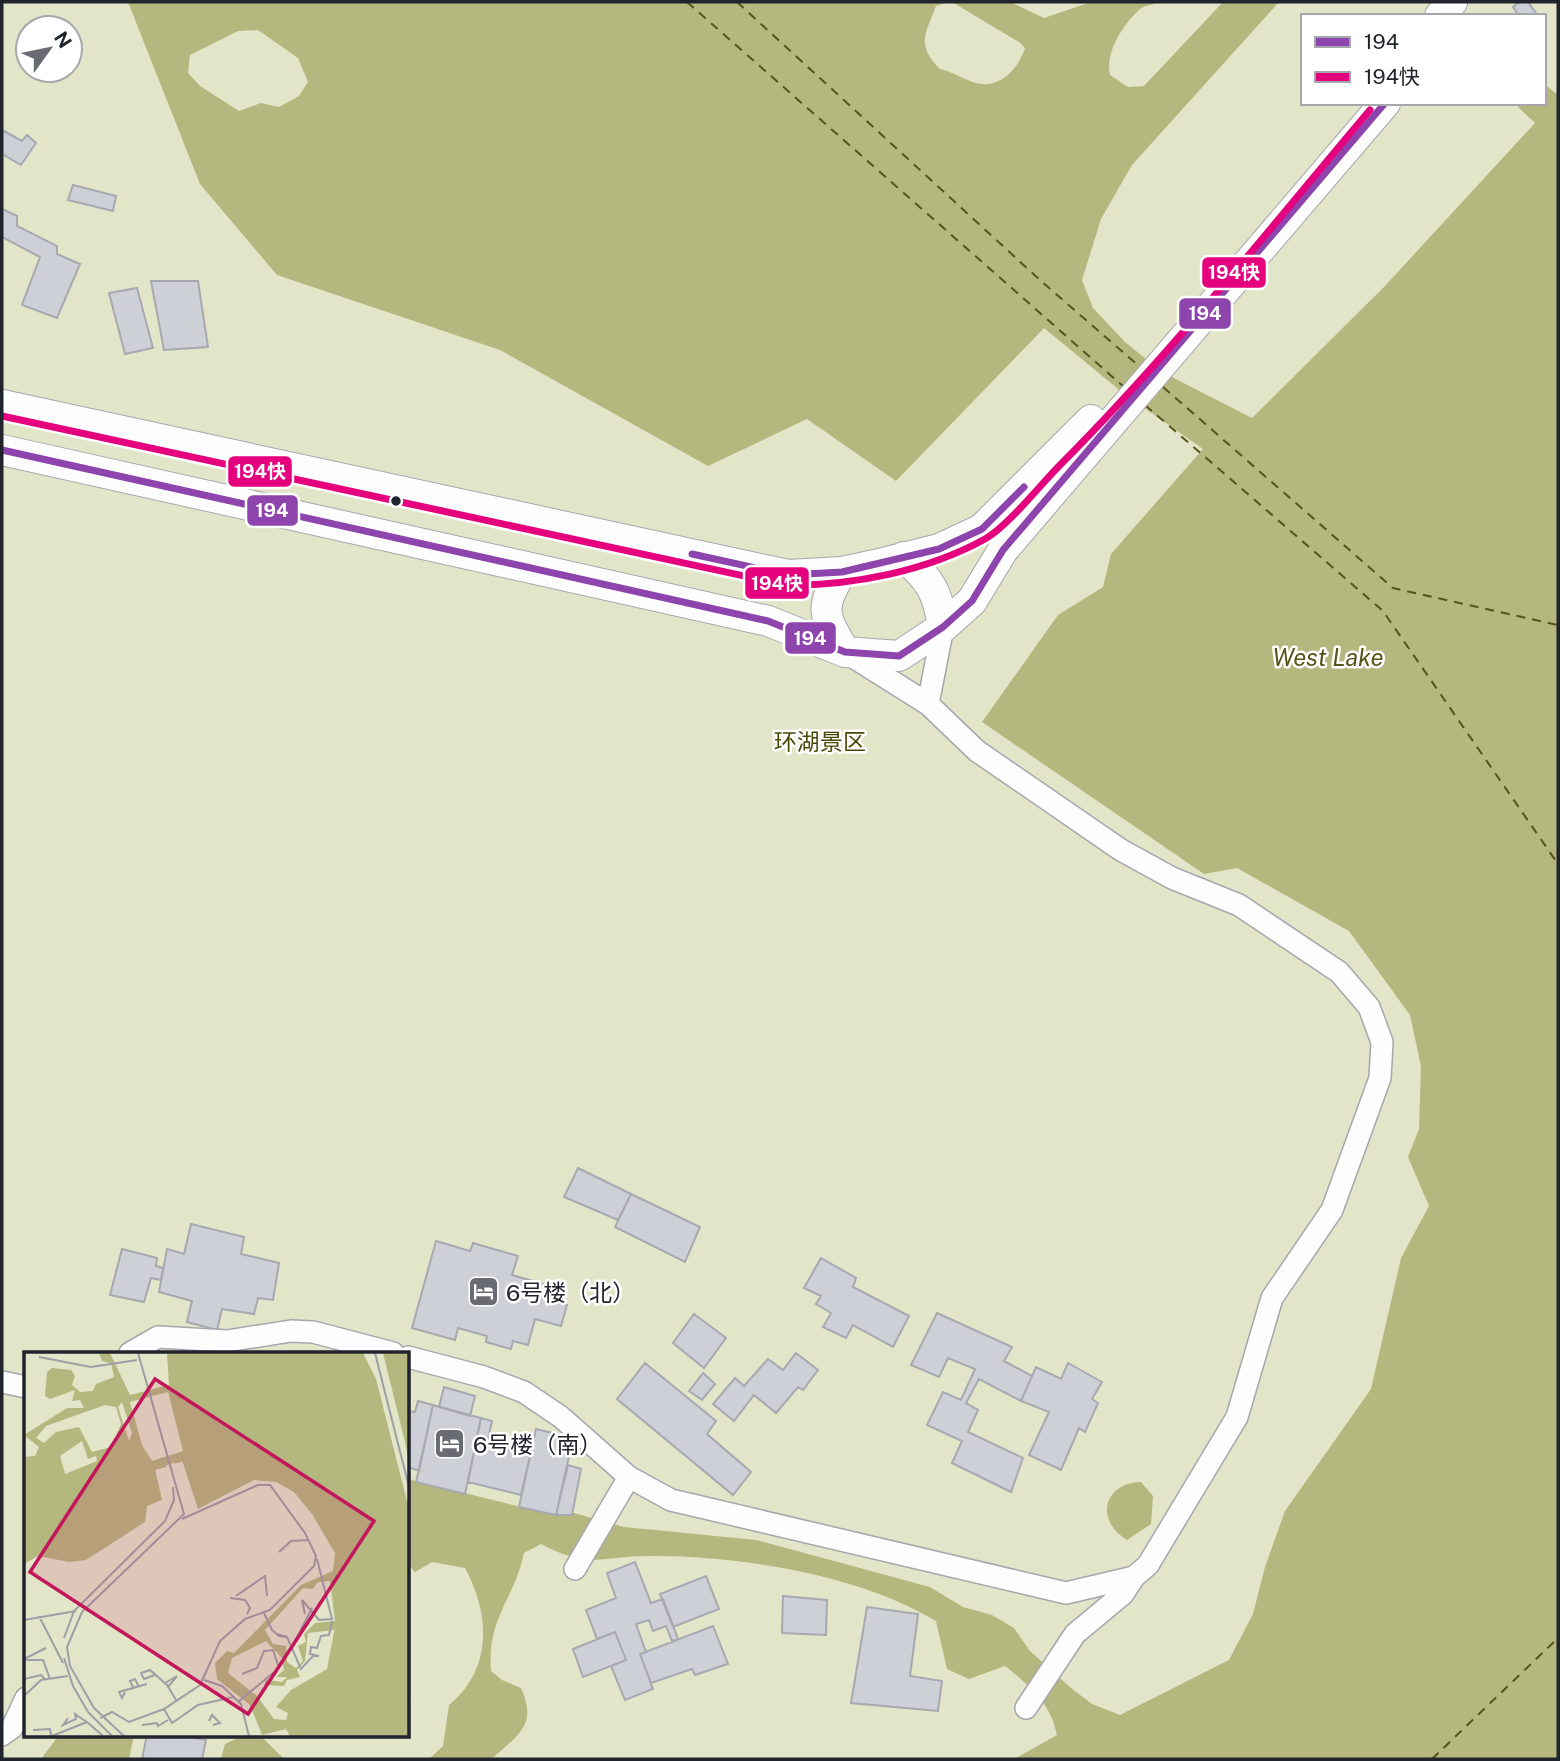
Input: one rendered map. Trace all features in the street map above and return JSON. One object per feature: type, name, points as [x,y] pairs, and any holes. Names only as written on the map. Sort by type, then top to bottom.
[{"type":"main road","points":[[2,450],[768,621],[845,652],[899,656],[943,627],[972,601],[1003,550],[1116,405],[1360,105]]},
{"type":"main road","points":[[1161,352],[1383,105]]},
{"type":"main road","points":[[2,405],[789,575],[842,572],[939,549],[982,529],[1116,405]]},
{"type":"main road","points":[[904,557],[922,573],[939,598],[943,627]]},
{"type":"main road","points":[[842,572],[827,595],[827,620],[845,652]]},
{"type":"street","points":[[929,704],[943,627]]},
{"type":"street","points":[[845,652],[929,704],[977,751],[1121,850],[1172,878],[1239,905],[1339,972],[1369,1006],[1382,1042],[1380,1078],[1332,1210],[1272,1298],[1237,1417],[1148,1565],[1134,1577],[1123,1594],[1079,1630],[1026,1708]]},
{"type":"street","points":[[132,1352],[158,1337],[227,1341],[291,1331],[313,1332],[389,1352]]},
{"type":"street","points":[[410,1358],[484,1377],[524,1392],[561,1417],[629,1477],[671,1500],[1066,1592],[1134,1577]]},
{"type":"street","points":[[2,1382],[24,1387]]},
{"type":"street","points":[[575,1569],[629,1477]]},
{"type":"street","points":[[1066,1592],[1081,1607],[1079,1630]]},
{"type":"street","points":[[2,1735],[12,1728],[24,1702]]},
{"type":"green space","name":"环湖景区","points":[[2,2],[1558,2],[1558,1759],[2,1759]]},
{"type":"water","name":"West Lake","points":[[128,2],[948,2],[936,6],[926,32],[925,46],[932,61],[940,69],[972,82],[990,84],[1009,74],[1019,62],[1025,48],[952,2],[1010,2],[1044,18],[1091,2],[1158,2],[1142,8],[1132,17],[1112,49],[1110,75],[1128,87],[1144,86],[1223,2],[1279,2],[1132,165],[1101,219],[1082,280],[1093,308],[1125,342],[1162,372],[1252,418],[1384,287],[1535,123],[1516,105],[1546,105],[1546,86],[1558,95],[1558,1759],[1014,1759],[1057,1735],[1045,1704],[1005,1666],[969,1679],[947,1669],[936,1621],[906,1605],[836,1580],[759,1564],[721,1559],[650,1556],[584,1559],[541,1544],[524,1553],[520,1570],[497,1622],[491,1652],[491,1671],[502,1680],[521,1688],[527,1712],[523,1728],[492,1759],[429,1759],[443,1746],[449,1705],[474,1675],[480,1658],[483,1622],[465,1568],[432,1562],[415,1572],[410,1566],[410,1479],[554,1515],[574,1513],[624,1527],[756,1540],[930,1587],[963,1607],[992,1615],[1014,1628],[1030,1651],[1071,1688],[1092,1704],[1120,1715],[1229,1660],[1253,1614],[1265,1567],[1285,1511],[1371,1389],[1401,1258],[1429,1206],[1408,1157],[1419,1129],[1421,1066],[1410,1015],[1349,931],[1237,868],[1204,874],[982,722],[1058,615],[1103,587],[1111,554],[1203,449],[1123,393],[1044,328],[896,481],[807,419],[708,466],[500,350],[277,275],[200,184]],"holes":[[[258,30],[298,58],[308,82],[299,96],[279,107],[261,103],[239,111],[200,86],[188,73],[190,55],[238,31]]]},
{"type":"water","points":[[1141,1482],[1153,1496],[1151,1524],[1127,1540],[1110,1523],[1108,1504],[1119,1489]]},
{"type":"water","points":[[58,1736],[134,1736],[129,1759],[41,1759]]},
{"type":"water","points":[[242,1736],[261,1736],[284,1759],[221,1759],[225,1744]]},
{"type":"building","points":[[1519,2],[1528,2],[1537,14],[1518,14],[1513,7]]},
{"type":"building","points":[[2,130],[22,141],[27,135],[36,143],[21,165],[2,154]]},
{"type":"building","points":[[73,185],[116,196],[113,211],[68,200]]},
{"type":"building","points":[[2,209],[17,216],[17,226],[57,246],[57,254],[80,264],[57,318],[22,305],[40,257],[2,237]]},
{"type":"building","points":[[151,281],[198,281],[208,347],[164,350]]},
{"type":"building","points":[[137,288],[153,348],[125,354],[109,293]]},
{"type":"building","points":[[578,1168],[631,1194],[618,1220],[564,1197]]},
{"type":"building","points":[[631,1194],[700,1227],[685,1262],[615,1227]]},
{"type":"building","points":[[191,1224],[244,1237],[241,1254],[279,1263],[273,1300],[258,1298],[254,1314],[222,1309],[217,1330],[187,1322],[192,1301],[159,1292],[167,1249],[184,1254]]},
{"type":"building","name":"6号楼（北）","points":[[436,1241],[470,1251],[473,1243],[518,1256],[512,1275],[547,1285],[543,1299],[567,1305],[561,1326],[535,1319],[528,1345],[513,1341],[511,1349],[486,1342],[487,1336],[458,1328],[455,1340],[412,1328]]},
{"type":"building","points":[[122,1249],[157,1258],[156,1266],[163,1268],[161,1280],[151,1278],[144,1302],[110,1295]]},
{"type":"building","points":[[821,1258],[856,1278],[853,1287],[909,1316],[893,1347],[853,1325],[846,1338],[823,1327],[831,1313],[816,1304],[821,1296],[804,1288]]},
{"type":"building","points":[[937,1313],[1012,1347],[1004,1361],[1032,1376],[1021,1401],[979,1379],[966,1403],[978,1410],[968,1432],[1023,1458],[1011,1492],[952,1463],[962,1441],[927,1425],[943,1392],[961,1400],[975,1369],[948,1358],[939,1377],[911,1365]]},
{"type":"building","points":[[694,1314],[726,1338],[704,1368],[673,1343]]},
{"type":"building","points":[[796,1353],[818,1370],[803,1390],[798,1387],[776,1413],[754,1395],[734,1421],[713,1404],[735,1378],[744,1386],[768,1359],[783,1370]]},
{"type":"building","points":[[645,1363],[716,1421],[707,1434],[751,1472],[733,1495],[617,1399]]},
{"type":"building","points":[[1068,1363],[1102,1382],[1092,1399],[1098,1403],[1085,1432],[1079,1428],[1061,1470],[1029,1455],[1049,1412],[1021,1401],[1036,1367],[1061,1379]]},
{"type":"building","points":[[703,1373],[715,1384],[702,1400],[689,1391]]},
{"type":"building","points":[[444,1387],[475,1396],[470,1416],[439,1407]]},
{"type":"building","points":[[418,1401],[433,1405],[419,1471],[410,1468],[410,1411],[415,1412]]},
{"type":"building","name":"6号楼（南）","points":[[433,1405],[481,1418],[465,1494],[416,1482]]},
{"type":"building","points":[[481,1418],[492,1421],[487,1444],[530,1456],[521,1495],[468,1482]]},
{"type":"building","points":[[536,1429],[573,1438],[556,1515],[519,1507]]},
{"type":"building","points":[[568,1465],[581,1469],[572,1515],[556,1515]]},
{"type":"building","points":[[635,1562],[651,1603],[663,1599],[678,1639],[672,1641],[666,1626],[653,1631],[649,1620],[636,1624],[646,1652],[640,1654],[653,1689],[625,1700],[611,1666],[626,1660],[615,1632],[597,1639],[586,1610],[616,1598],[607,1573]]},
{"type":"building","points":[[706,1576],[719,1609],[673,1627],[660,1594]]},
{"type":"building","points":[[783,1596],[827,1600],[826,1635],[782,1633]]},
{"type":"building","points":[[867,1607],[918,1614],[910,1676],[942,1681],[938,1711],[851,1703]]},
{"type":"building","points":[[713,1626],[728,1664],[695,1675],[692,1669],[651,1683],[640,1654]]},
{"type":"building","points":[[615,1632],[626,1660],[583,1677],[573,1649]]},
{"type":"building","points":[[147,1736],[184,1736],[206,1740],[202,1759],[142,1759]]},
{"type":"ferry route","points":[[687,2],[1124,387]]},
{"type":"ferry route","points":[[737,2],[1041,281],[1140,367]]},
{"type":"ferry route","points":[[1163,387],[1393,588],[1558,625]]},
{"type":"ferry route","points":[[1145,405],[1383,611],[1558,864]]},
{"type":"ferry route","points":[[1432,1759],[1558,1638]]},
{"type":"transit line","name":"194","points":[[2,450],[768,621],[845,652],[899,656],[943,627],[972,601],[1003,550],[1383,105]]},
{"type":"transit line","name":"194快","points":[[2,416],[786,585],[837,583],[888,574],[939,560],[985,539],[1024,505],[1180,335],[1370,110]]},
{"type":"transit line","name":"194","points":[[692,554],[788,575],[842,572],[939,549],[982,529],[1024,487]]},
{"type":"place","name":"6号楼（北）","points":[[483,1292]]},
{"type":"place","name":"6号楼（南）","points":[[450,1444]]}]
